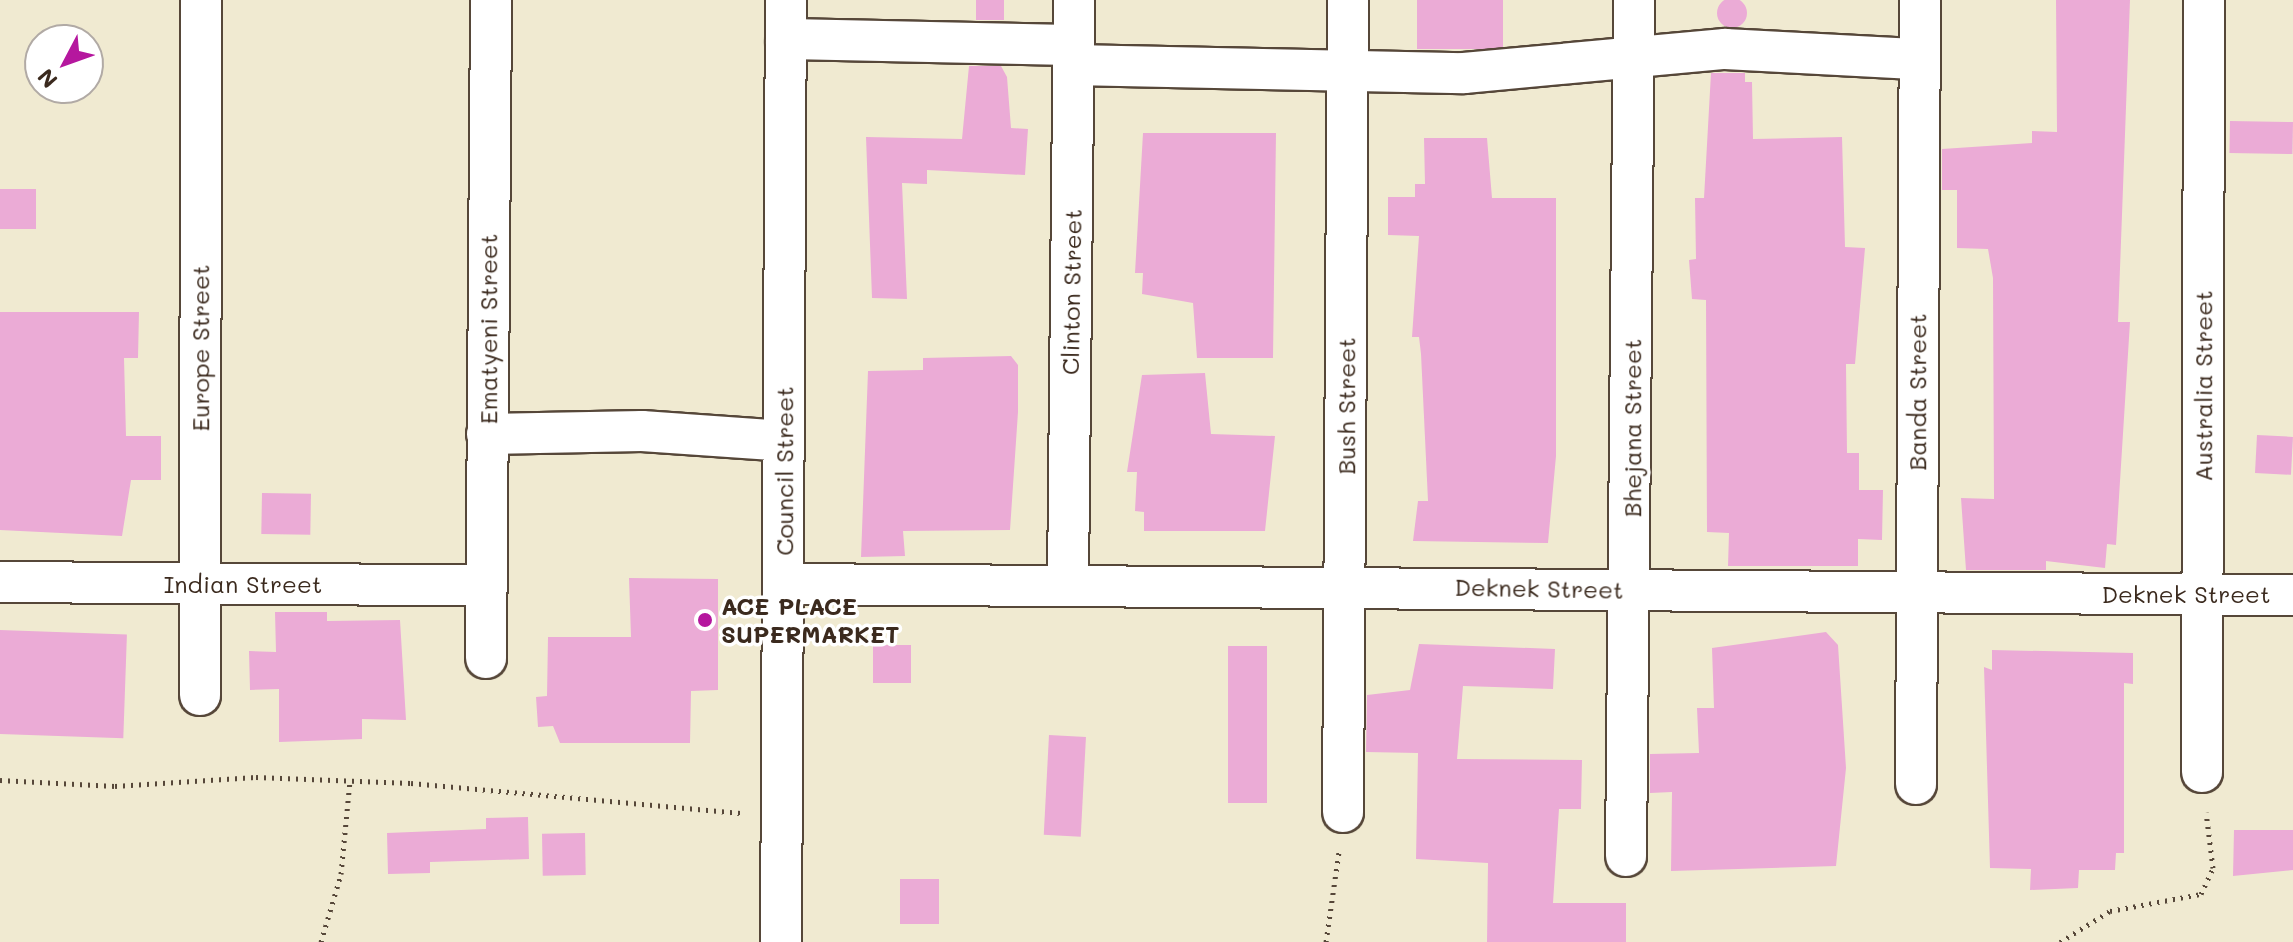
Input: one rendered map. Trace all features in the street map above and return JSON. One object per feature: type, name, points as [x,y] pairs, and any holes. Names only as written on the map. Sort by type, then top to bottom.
[{"type":"street","name":"Europe Street","points":[[200,695],[201,0]]},
{"type":"street","name":"Ematyeni Street","points":[[486,658],[491,0]]},
{"type":"street","name":"Council Street","points":[[781,942],[786,0]]},
{"type":"street","name":"Clinton Street","points":[[1068,583],[1074,0]]},
{"type":"street","name":"Bush Street","points":[[1343,812],[1348,0]]},
{"type":"street","name":"Bhejana Street","points":[[1626,856],[1632,589],[1634,0]]},
{"type":"street","name":"Banda Street","points":[[1916,784],[1920,0]]},
{"type":"street","name":"Australia Street","points":[[2202,772],[2204,0]]},
{"type":"street","points":[[786,39],[1348,69],[1536,70],[1634,53],[1725,49],[1919,59]]},
{"type":"street","points":[[487,434],[642,431],[784,441]]},
{"type":"street","name":"Indian Street","points":[[0,582],[486,585]]},
{"type":"street","name":"Deknek Street","points":[[784,584],[1345,585],[2293,595]]},
{"type":"path","points":[[2060,942],[2110,911],[2195,897],[2207,887],[2213,868],[2202,772]]},
{"type":"path","points":[[0,780],[115,786],[256,777],[350,781],[782,817]]},
{"type":"path","points":[[321,942],[341,874],[350,781]]},
{"type":"path","points":[[1326,942],[1343,812]]},
{"type":"building","points":[[1732,-2],[1743,2],[1747,13],[1743,24],[1732,28],[1721,24],[1717,13],[1721,2]]},
{"type":"building","points":[[976,0],[1004,0],[1004,20],[976,20]]},
{"type":"building","points":[[1417,0],[1503,0],[1503,49],[1417,49]]},
{"type":"building","points":[[2056,0],[2130,0],[2118,322],[2130,322],[2116,545],[2107,544],[2105,568],[2046,561],[2046,570],[1966,570],[1961,498],[1994,499],[1993,278],[1988,249],[1957,248],[1957,190],[1942,190],[1942,149],[2032,143],[2032,131],[2057,132]]},
{"type":"building","points":[[969,66],[1001,66],[1007,77],[1011,128],[1028,129],[1025,175],[927,170],[927,184],[902,183],[907,299],[872,298],[866,137],[962,139]]},
{"type":"building","points":[[1711,73],[1745,73],[1745,82],[1752,82],[1753,139],[1842,137],[1845,247],[1865,248],[1855,364],[1846,364],[1847,453],[1859,453],[1859,490],[1883,490],[1882,540],[1858,539],[1858,566],[1728,566],[1729,533],[1707,532],[1706,300],[1692,299],[1689,260],[1696,259],[1695,198],[1704,198]]},
{"type":"building","points":[[2230,121],[2293,122],[2292,154],[2229,153]]},
{"type":"building","points":[[1143,133],[1276,133],[1273,358],[1197,358],[1193,303],[1142,294],[1143,273],[1135,273]]},
{"type":"building","points":[[1424,138],[1487,138],[1492,198],[1556,198],[1556,456],[1548,543],[1413,541],[1418,501],[1428,501],[1421,354],[1419,337],[1412,337],[1419,236],[1388,235],[1388,197],[1415,197],[1415,184],[1425,184]]},
{"type":"building","points":[[0,189],[36,189],[36,229],[0,229]]},
{"type":"building","points":[[0,312],[139,312],[138,358],[124,358],[126,436],[161,436],[161,480],[131,480],[122,536],[0,530]]},
{"type":"building","points":[[1011,356],[1018,365],[1018,412],[1010,530],[903,531],[905,556],[861,557],[868,371],[923,370],[923,358]]},
{"type":"building","points":[[1205,373],[1211,434],[1275,436],[1265,531],[1144,531],[1144,512],[1135,511],[1137,472],[1127,472],[1142,375]]},
{"type":"building","points":[[2257,435],[2293,437],[2291,475],[2255,473]]},
{"type":"building","points":[[262,493],[311,494],[310,535],[261,534]]},
{"type":"building","points":[[629,578],[718,579],[718,690],[691,691],[690,743],[560,743],[553,726],[538,727],[536,697],[547,696],[548,637],[631,637]]},
{"type":"building","points":[[275,612],[327,612],[327,621],[400,620],[406,720],[362,719],[362,739],[279,742],[279,689],[250,690],[249,651],[276,652]]},
{"type":"building","points":[[0,630],[127,634],[123,738],[0,734]]},
{"type":"building","points":[[1826,632],[1838,645],[1846,768],[1836,866],[1671,871],[1672,792],[1650,793],[1650,754],[1699,753],[1697,708],[1714,708],[1712,648]]},
{"type":"building","points":[[1419,644],[1555,649],[1553,689],[1463,686],[1457,759],[1582,760],[1581,809],[1559,809],[1553,903],[1626,903],[1626,942],[1487,942],[1488,863],[1416,859],[1418,753],[1366,752],[1367,695],[1410,690]]},
{"type":"building","points":[[873,645],[911,645],[911,683],[873,683]]},
{"type":"building","points":[[1228,646],[1267,646],[1267,803],[1228,803]]},
{"type":"building","points":[[1992,650],[2133,653],[2133,684],[2124,683],[2124,853],[2116,853],[2115,870],[2079,870],[2078,888],[2030,890],[2031,869],[1990,868],[1984,667],[1992,670]]},
{"type":"building","points":[[1049,735],[1086,737],[1081,837],[1044,835]]},
{"type":"building","points":[[528,817],[529,859],[430,862],[430,873],[388,874],[387,833],[486,829],[486,818]]},
{"type":"building","points":[[2234,830],[2293,830],[2293,870],[2233,876]]},
{"type":"building","points":[[585,833],[586,875],[543,876],[542,834]]},
{"type":"building","points":[[900,879],[939,879],[939,924],[900,924]]},
{"type":"place","name":"ACE PLACE SUPERMARKET","points":[[705,620]]}]
